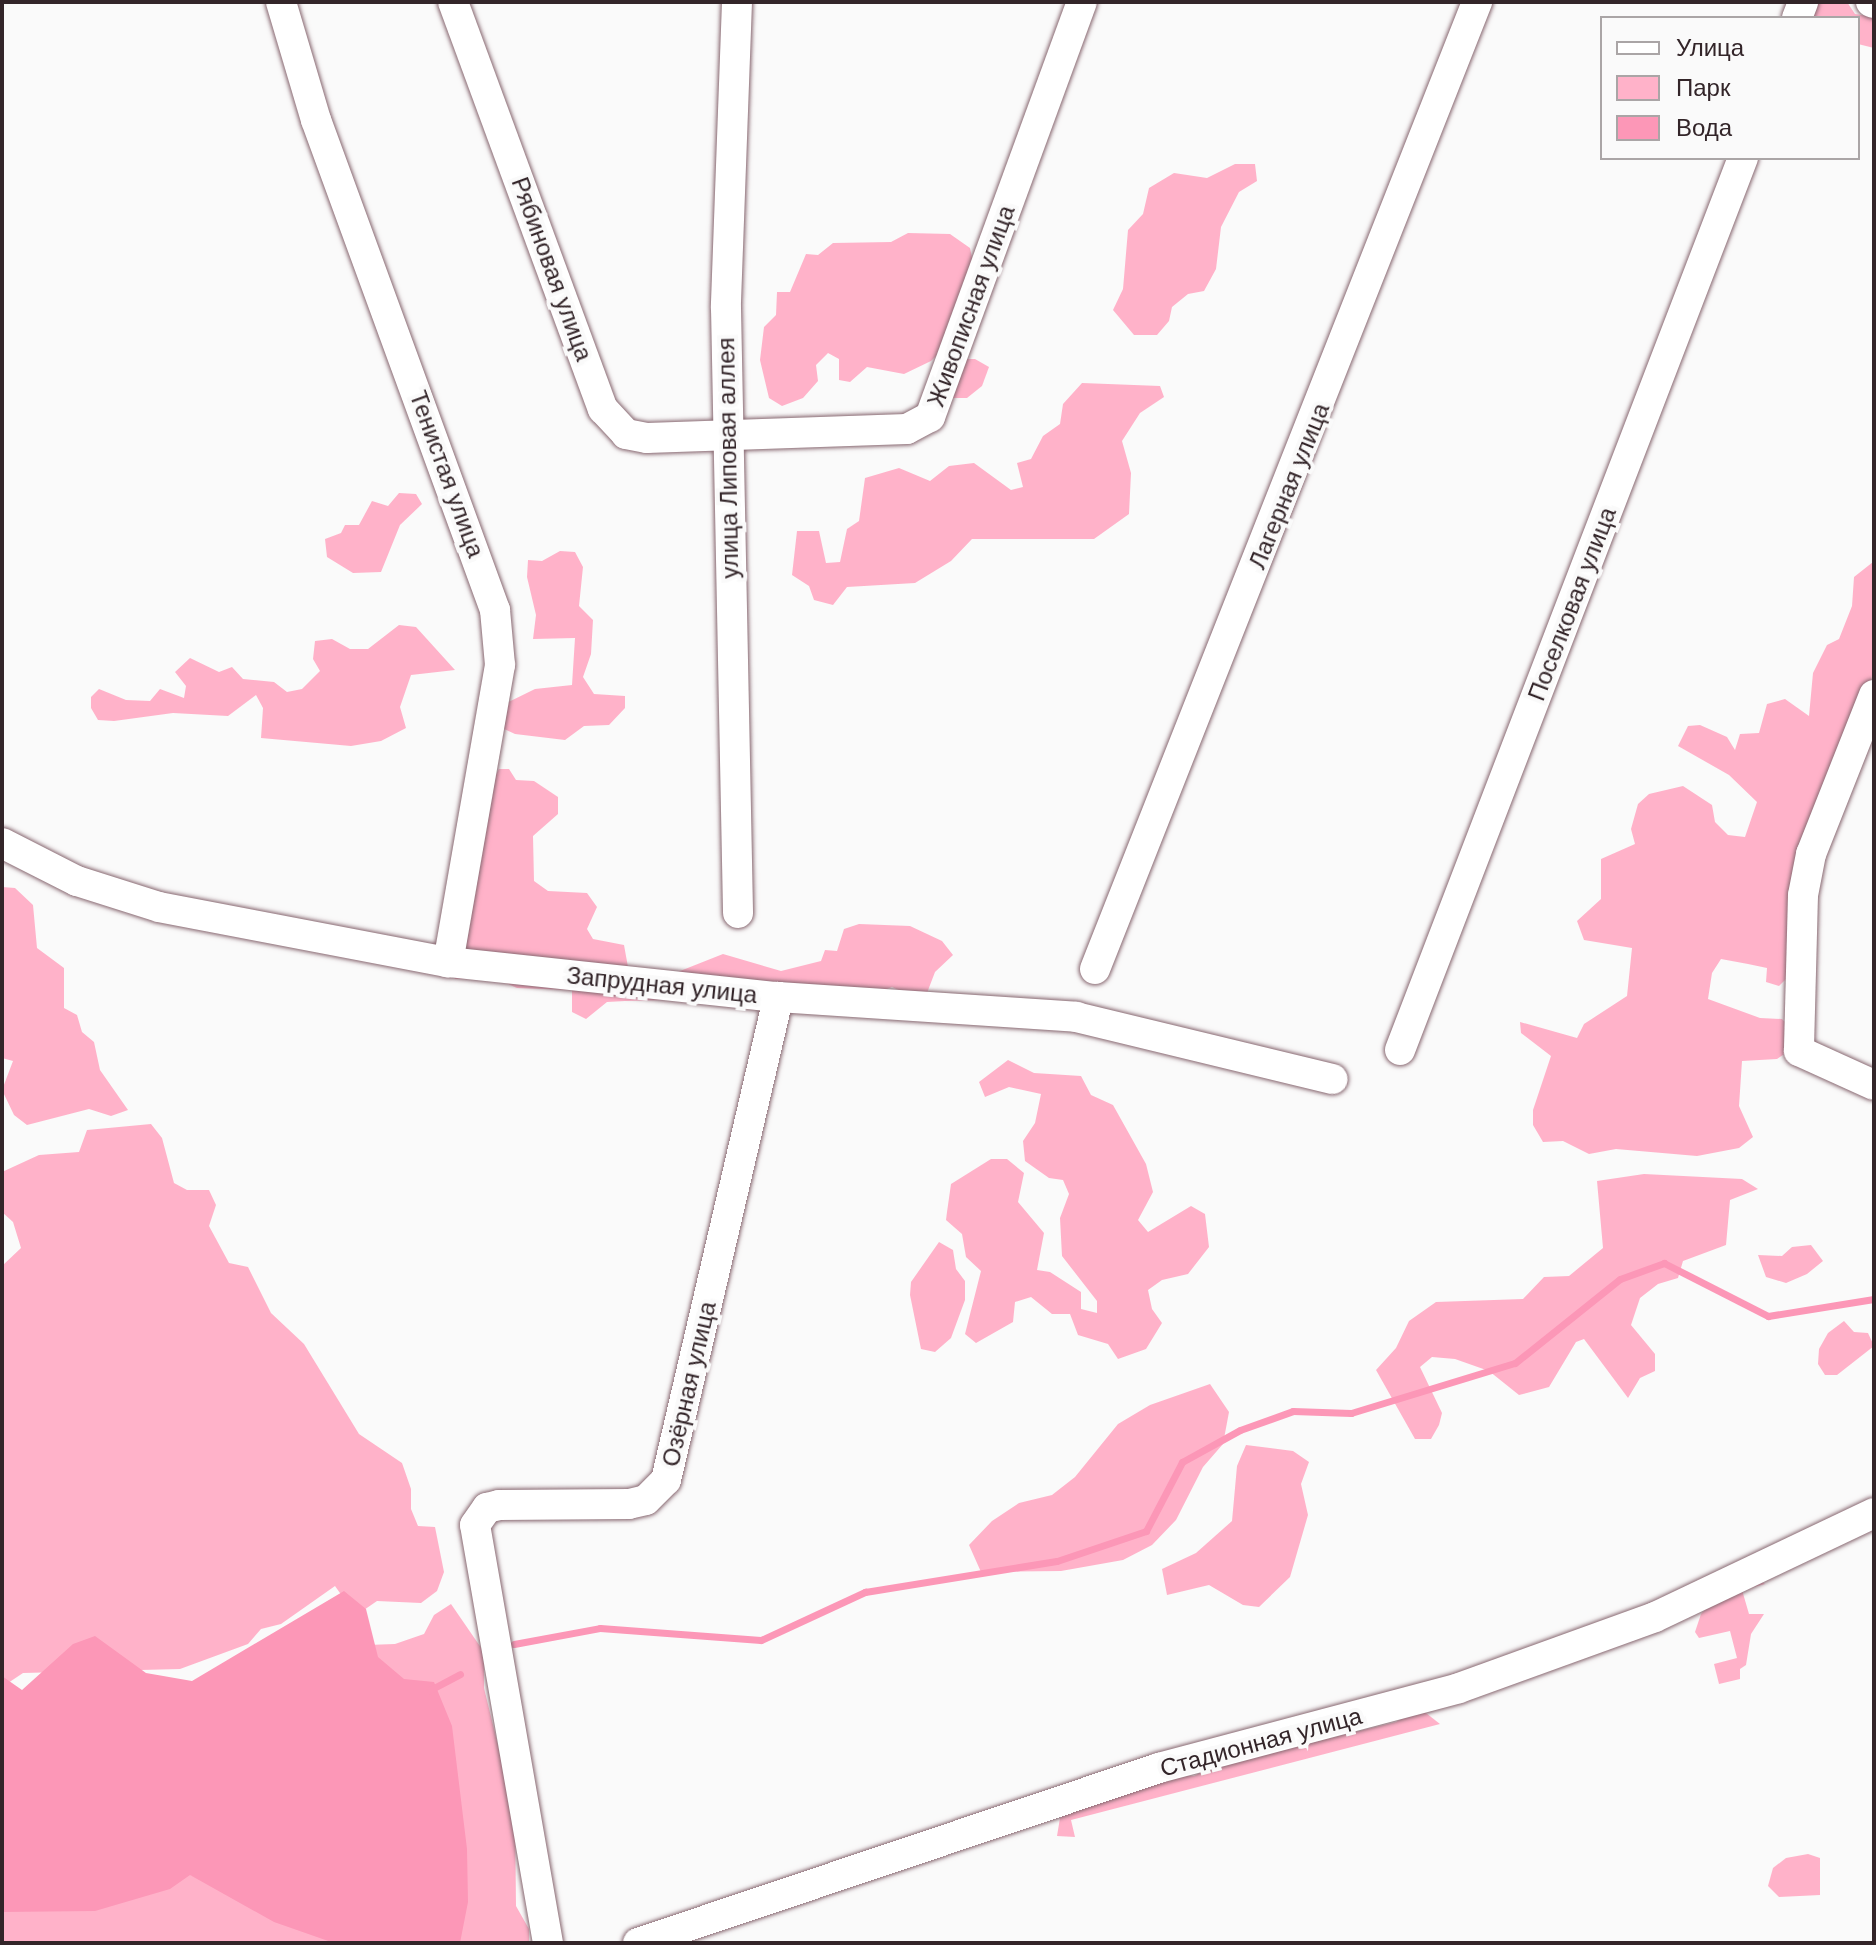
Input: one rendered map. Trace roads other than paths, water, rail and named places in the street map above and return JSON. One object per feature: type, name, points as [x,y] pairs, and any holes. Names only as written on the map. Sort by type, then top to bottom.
[{"type":"street","name":"Тенистая улица","points":[[281,2],[316,120],[495,610],[500,665],[448,962]]},
{"type":"street","name":"Рябиновая улица","points":[[453,2],[612,423],[647,438],[728,435]]},
{"type":"street","name":"улица Липовая аллея","points":[[737,2],[726,308],[738,913]]},
{"type":"street","name":"Живописная улица","points":[[728,435],[907,429],[930,417],[1082,2]]},
{"type":"street","name":"Лагерная улица","points":[[1095,969],[1477,2]]},
{"type":"street","name":"Поселковая улица","points":[[1400,1050],[1742,160]]},
{"type":"street","points":[[1874,695],[1808,868],[1803,895],[1799,1051],[1874,1085]]},
{"type":"street","name":"Запрудная улица","points":[[2,843],[77,881],[159,907],[448,962],[778,997],[1076,1017],[1333,1079]]},
{"type":"street","name":"Озёрная улица","points":[[548,1943],[475,1525],[487,1508],[499,1505],[629,1504],[646,1500],[666,1480],[778,997]]},
{"type":"street","name":"Стадионная улица","points":[[638,1943],[1159,1768],[1459,1688],[1655,1617],[1874,1513]]},
{"type":"water","points":[[344,1591],[366,1609],[378,1657],[404,1679],[434,1682],[452,1726],[467,1849],[468,1902],[460,1943],[334,1943],[274,1922],[190,1875],[170,1889],[95,1911],[2,1912],[2,1676],[22,1690],[73,1644],[95,1636],[146,1673],[192,1681]]},
{"type":"waterway","points":[[514,1644],[600,1628],[761,1640],[865,1592],[1057,1561],[1146,1531],[1182,1462],[1240,1430],[1293,1411],[1351,1413],[1515,1363],[1620,1279],[1664,1263],[1768,1316],[1874,1299]]},
{"type":"waterway","points":[[430,1690],[460,1674]]}]
